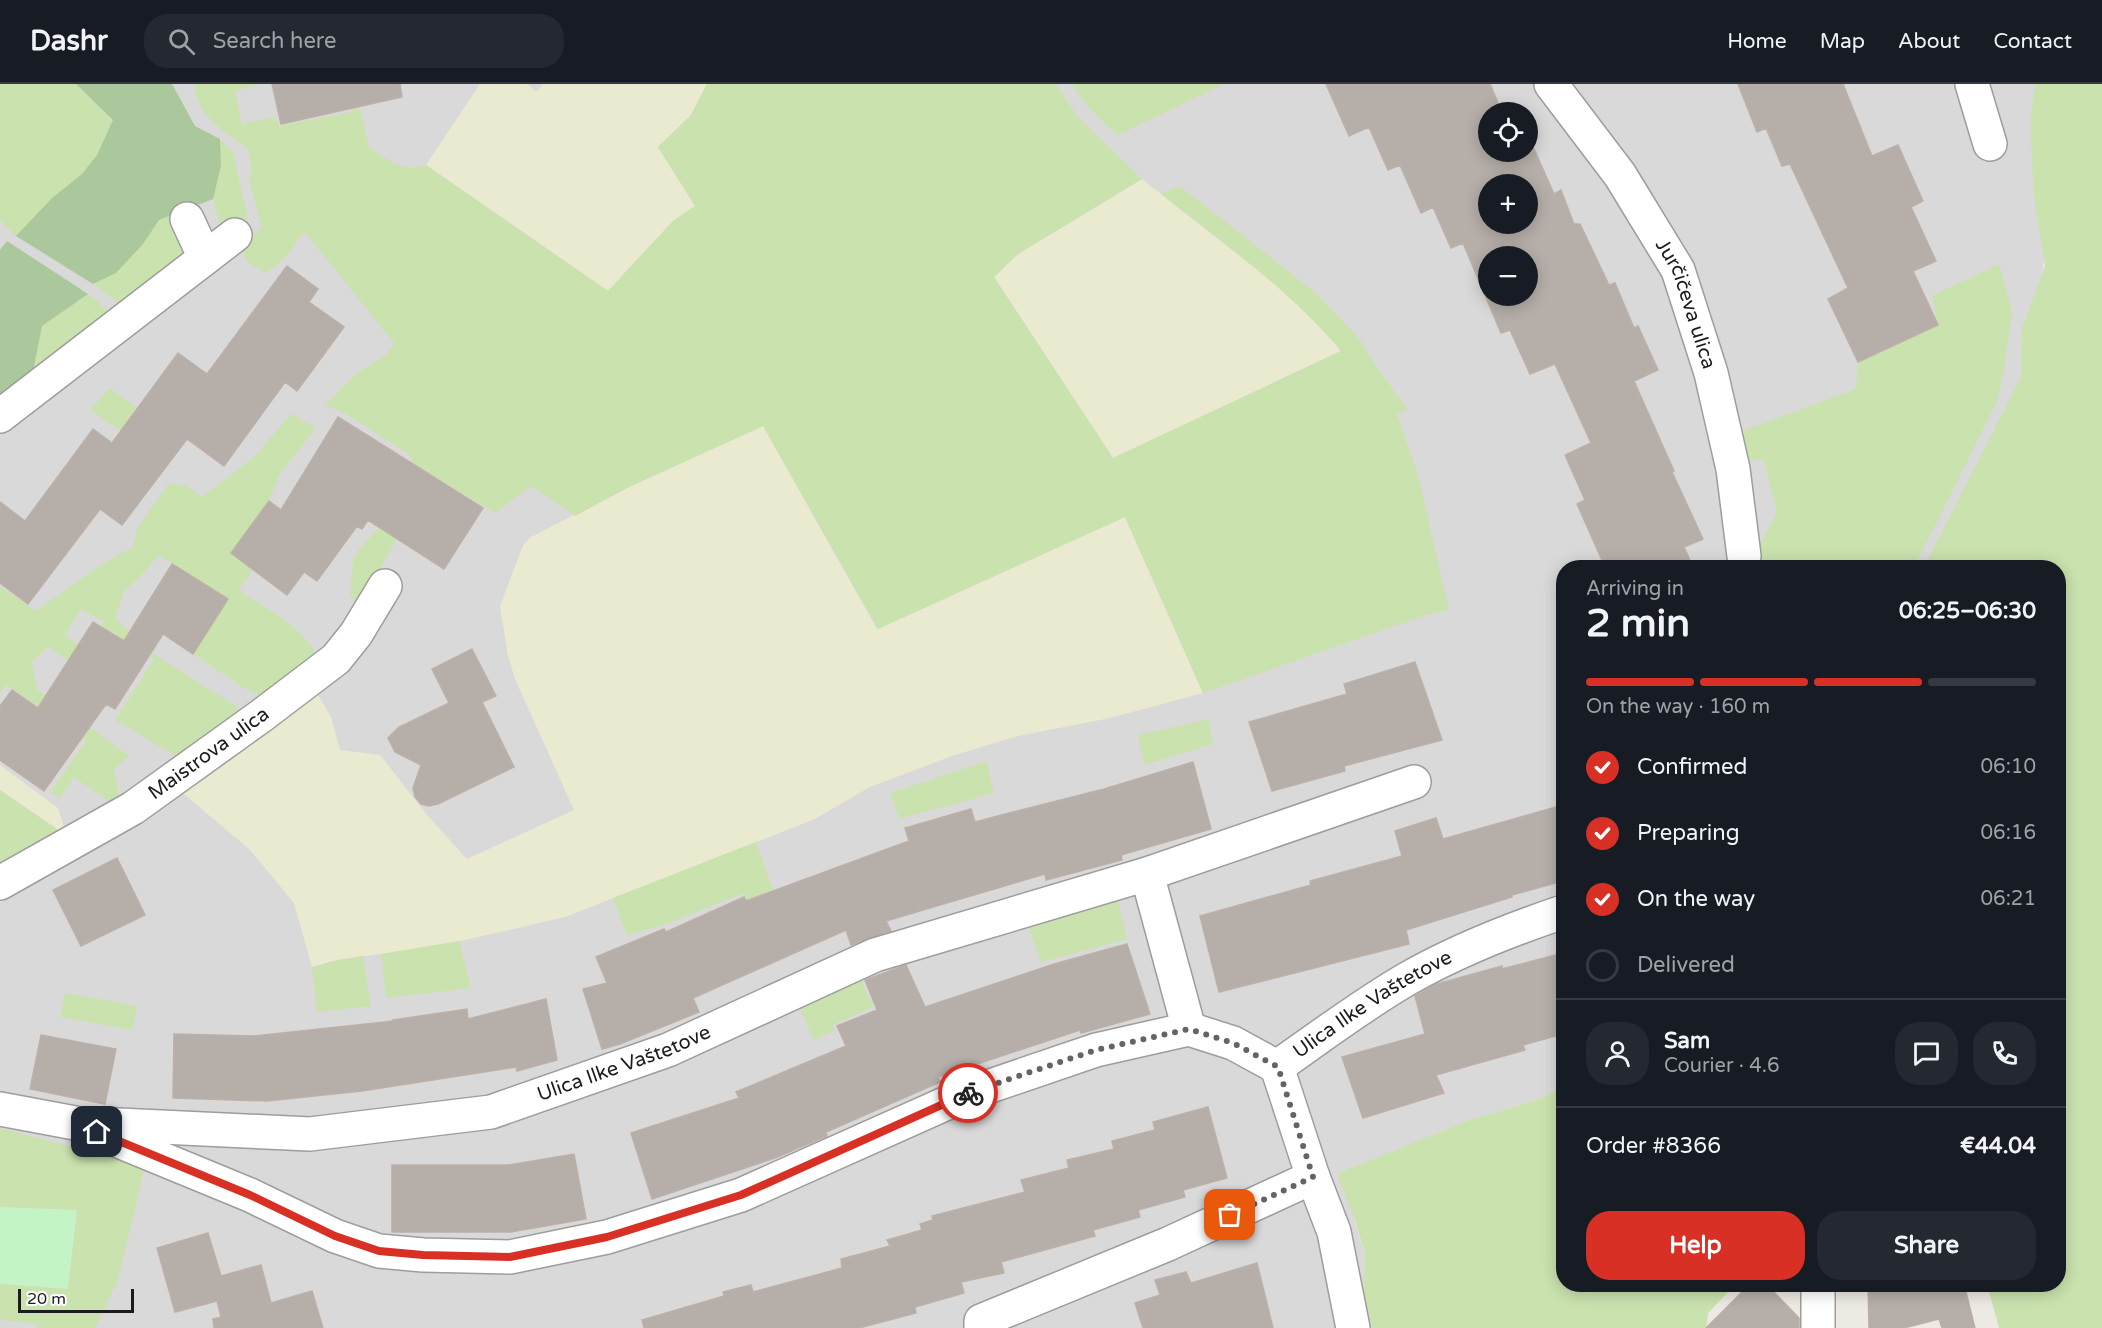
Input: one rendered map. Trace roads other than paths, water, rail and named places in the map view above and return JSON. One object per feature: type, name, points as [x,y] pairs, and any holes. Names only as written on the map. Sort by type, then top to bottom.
[{"type":"street","name":"Jurčičeva ulica","points":[[1551,84],[1620,175],[1678,270],[1711,373],[1733,469],[1744,556]]},
{"type":"street","points":[[1972,84],[1990,144]]},
{"type":"street","points":[[187,219],[204,258]]},
{"type":"street","points":[[0,416],[236,235]]},
{"type":"street","name":"Maistrova ulica","points":[[0,884],[133,808],[261,716],[336,658],[356,634],[386,586]]},
{"type":"street","name":"Ulica Ilke Vaštetove","points":[[0,1109],[75,1123],[310,1134],[491,1112],[668,1050],[875,955],[1147,874],[1413,782]]},
{"type":"street","points":[[1147,874],[1189,1029]]},
{"type":"street","name":"Ulica Ilke Vaštetove","points":[[75,1123],[250,1195],[335,1236],[379,1251],[423,1255],[510,1257],[607,1237],[741,1195],[967,1094],[1096,1050],[1189,1029],[1233,1043],[1278,1067],[1342,1021],[1407,979],[1476,944],[1556,915]]},
{"type":"street","points":[[1278,1067],[1313,1177],[1334,1232],[1353,1328]]},
{"type":"street","points":[[976,1326],[1168,1244],[1313,1177]]},
{"type":"street","points":[[1818,1292],[1818,1328]]}]
